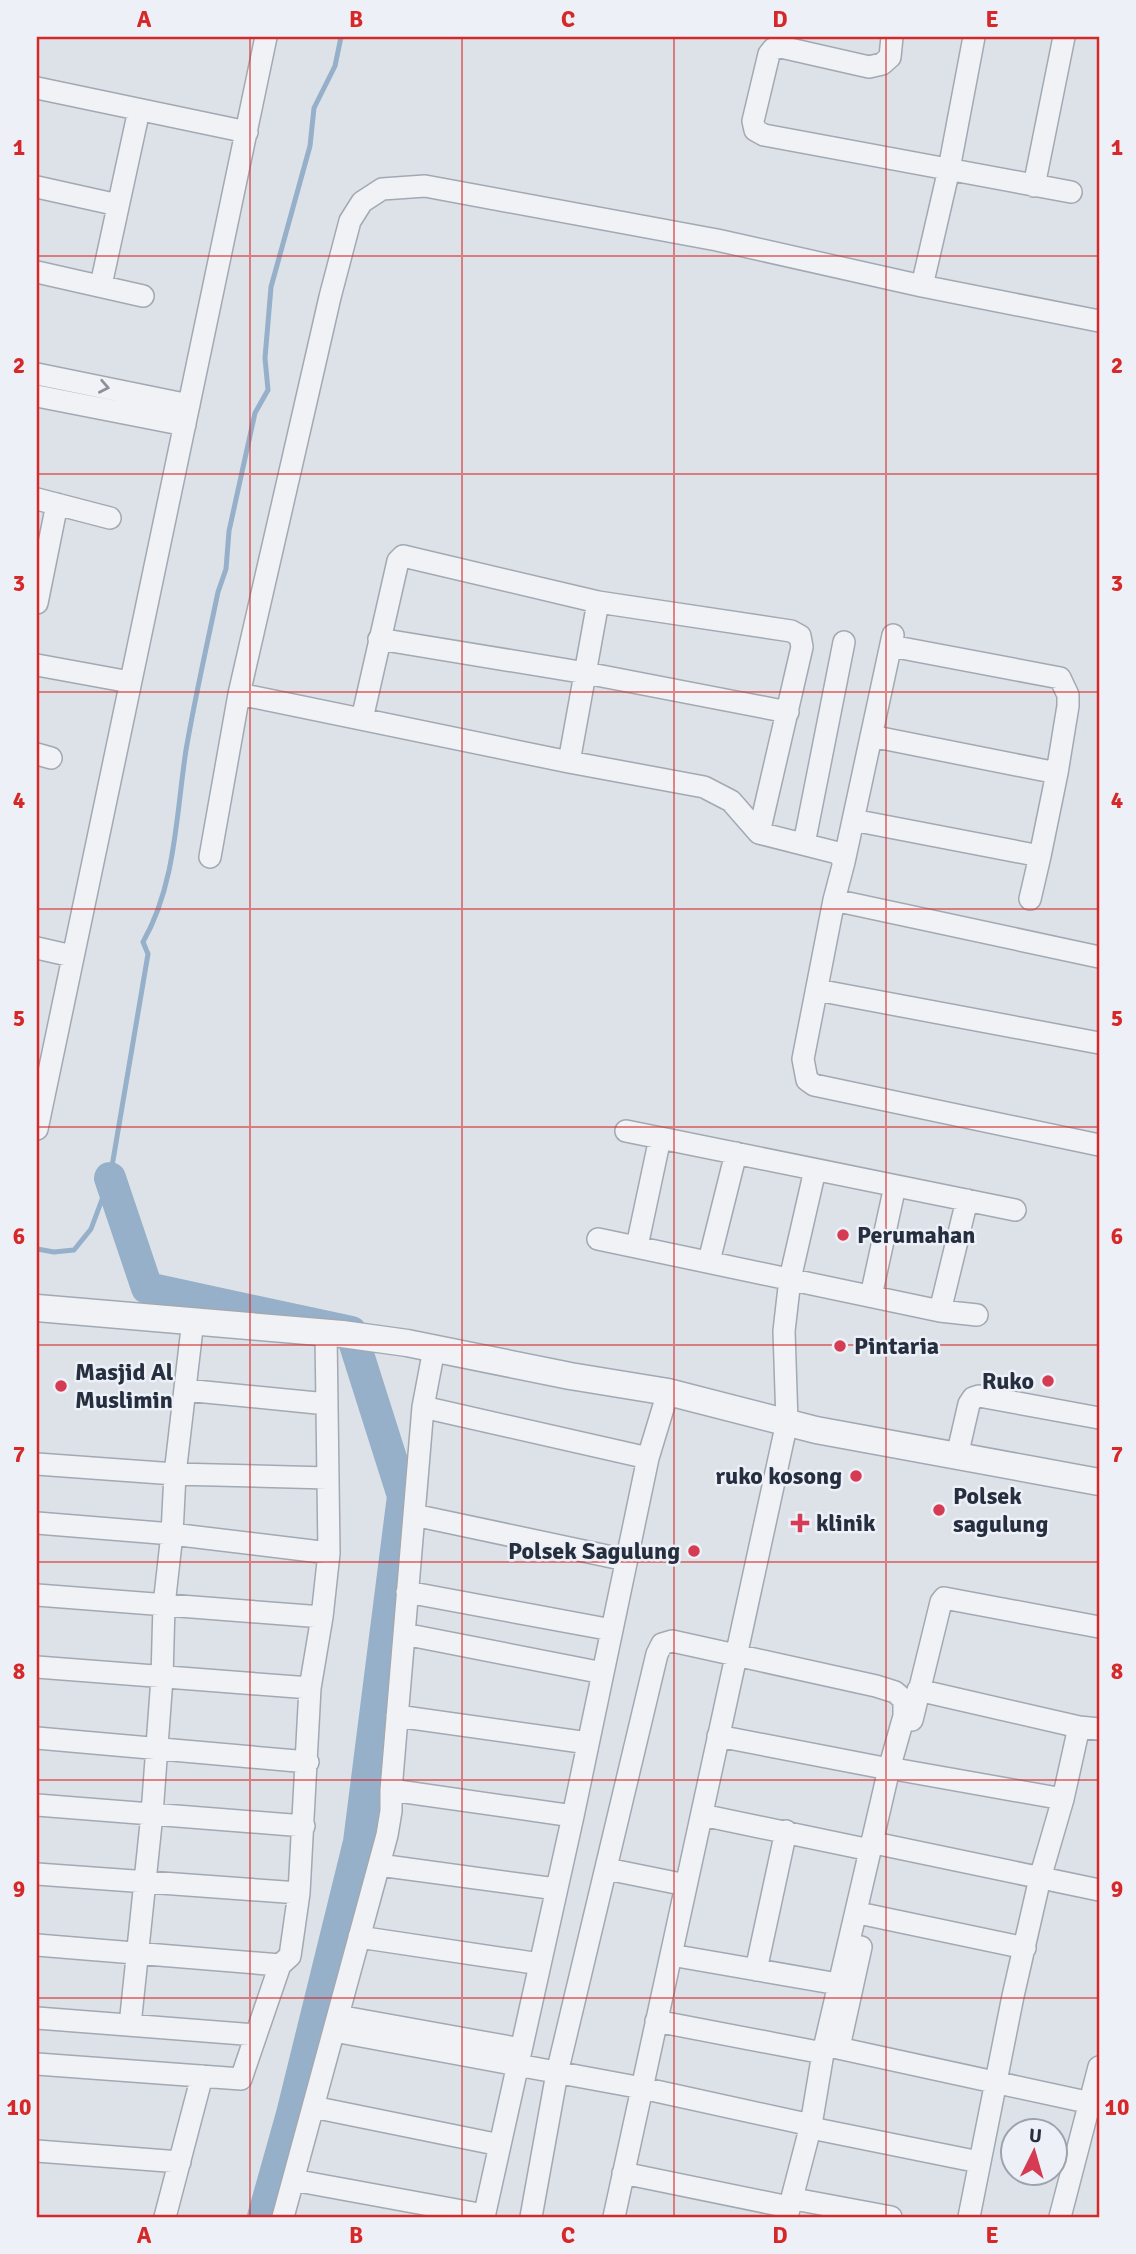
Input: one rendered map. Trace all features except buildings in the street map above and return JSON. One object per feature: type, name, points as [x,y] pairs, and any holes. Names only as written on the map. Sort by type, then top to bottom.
[{"type":"street","points":[[37,1129],[266,37]]},
{"type":"street","points":[[892,37],[890,57],[882,64],[869,67],[781,47],[772,50],[753,121],[754,130],[764,135],[1071,192]]},
{"type":"street","points":[[922,286],[949,169],[974,37]]},
{"type":"street","points":[[1034,186],[1064,37]]},
{"type":"street","points":[[37,88],[247,132]]},
{"type":"street","points":[[101,285],[139,110]]},
{"type":"street","points":[[210,857],[239,694],[330,297],[350,221],[362,202],[382,189],[425,186],[717,240],[922,286],[1099,321]]},
{"type":"street","points":[[37,187],[118,205]]},
{"type":"street","points":[[37,272],[144,296]]},
{"type":"street","points":[[37,374],[187,415]]},
{"type":"street","points":[[37,396],[187,415]]},
{"type":"street","points":[[37,603],[47,502],[110,518]]},
{"type":"street","points":[[362,719],[398,561],[403,556],[598,603],[771,627],[796,633],[800,636],[802,647],[759,833]]},
{"type":"street","points":[[569,762],[598,603]]},
{"type":"street","points":[[379,639],[586,673],[788,712]]},
{"type":"street","points":[[1030,899],[1041,856],[1068,706],[1068,695],[1060,678],[892,640],[834,900],[803,1059],[807,1080],[814,1085],[1099,1146]]},
{"type":"street","points":[[804,844],[844,642]]},
{"type":"street","points":[[37,666],[130,682]]},
{"type":"street","points":[[239,694],[704,787],[730,801],[759,833],[832,850],[838,853],[844,862]]},
{"type":"street","points":[[871,736],[1057,774]]},
{"type":"street","points":[[853,820],[1041,856]]},
{"type":"street","points":[[834,900],[1099,957]]},
{"type":"street","points":[[37,948],[72,956]]},
{"type":"street","points":[[817,990],[1099,1043]]},
{"type":"street","points":[[626,1131],[1015,1210]]},
{"type":"street","points":[[637,1246],[660,1138]]},
{"type":"street","points":[[709,1261],[736,1153]]},
{"type":"street","points":[[614,2217],[787,1422],[784,1331],[790,1279],[816,1170]]},
{"type":"street","points":[[872,1296],[895,1186]]},
{"type":"street","points":[[940,1311],[967,1200]]},
{"type":"street","points":[[598,1239],[940,1311],[977,1315]]},
{"type":"street","points":[[37,1308],[193,1320],[407,1343],[570,1376],[668,1392],[816,1430],[1099,1482]]},
{"type":"street","points":[[130,2025],[152,1814],[162,1678],[164,1605],[173,1534],[175,1474],[193,1320]]},
{"type":"street","points":[[37,2064],[241,2079],[280,1965],[290,1956],[293,1945],[308,1762],[310,1688],[329,1553],[327,1404],[334,1334]]},
{"type":"street","points":[[283,2217],[379,1865],[391,1811],[423,1407],[434,1349]]},
{"type":"street","points":[[185,1390],[327,1404]]},
{"type":"street","points":[[293,2180],[484,2216],[573,1816],[648,1458],[668,1392]]},
{"type":"street","points":[[957,1456],[969,1404],[973,1398],[979,1396],[1099,1418]]},
{"type":"street","points":[[423,1407],[648,1458]]},
{"type":"street","points":[[37,1464],[175,1474],[328,1478]]},
{"type":"street","points":[[414,1515],[626,1560]]},
{"type":"street","points":[[37,1523],[173,1534],[329,1553]]},
{"type":"street","points":[[407,1592],[612,1630]]},
{"type":"street","points":[[37,1595],[322,1617]]},
{"type":"street","points":[[796,2211],[816,2128],[830,2051],[838,1984],[941,1602],[944,1598],[1099,1627]]},
{"type":"street","points":[[404,1634],[603,1673]]},
{"type":"street","points":[[531,2217],[557,2073],[657,1654],[662,1644],[671,1641],[895,1692],[904,1700],[904,1716],[895,1769]]},
{"type":"street","points":[[37,1667],[310,1688]]},
{"type":"street","points":[[918,1690],[1089,1728],[1063,1799],[1040,1878],[968,2217]]},
{"type":"street","points":[[397,1716],[588,1743]]},
{"type":"street","points":[[718,1735],[1063,1799]]},
{"type":"street","points":[[37,1738],[308,1762]]},
{"type":"street","points":[[391,1790],[573,1816]]},
{"type":"street","points":[[37,1805],[303,1826]]},
{"type":"street","points":[[702,1815],[1099,1890]]},
{"type":"street","points":[[756,1970],[786,1831]]},
{"type":"street","points":[[830,2051],[868,1915],[877,1847]]},
{"type":"street","points":[[379,1865],[556,1889]]},
{"type":"street","points":[[607,1869],[686,1885]]},
{"type":"street","points":[[37,1874],[299,1893]]},
{"type":"street","points":[[868,1915],[1025,1948]]},
{"type":"street","points":[[359,1937],[540,1964]]},
{"type":"street","points":[[37,1945],[280,1965]]},
{"type":"street","points":[[671,1955],[838,1984]]},
{"type":"street","points":[[37,2018],[256,2035]]},
{"type":"street","points":[[656,2021],[830,2051],[1091,2103]]},
{"type":"street","points":[[336,2024],[519,2058],[557,2073],[642,2088],[979,2162]]},
{"type":"street","points":[[1060,2217],[1099,2067]]},
{"type":"street","points":[[165,2217],[202,2077]]},
{"type":"street","points":[[313,2107],[500,2145]]},
{"type":"street","points":[[37,2151],[180,2162]]},
{"type":"street","points":[[623,2173],[796,2211],[891,2217]]},
{"type":"waterway","points":[[37,1249],[54,1252],[74,1250],[91,1229],[110,1178],[148,954],[143,942],[154,920],[168,873],[186,750],[218,592],[226,569],[229,531],[255,413],[268,390],[265,358],[271,287],[310,146],[314,108],[335,66],[341,37]]},
{"type":"waterway","points":[[110,1178],[147,1288],[351,1332],[403,1496],[359,1842],[292,2114],[263,2217]]},
{"type":"place","name":"Perumahan","points":[[843,1235]]},
{"type":"place","name":"Pintaria","points":[[840,1346]]},
{"type":"place","name":"Ruko","points":[[1048,1381]]},
{"type":"place","name":"Masjid Al Muslimin","points":[[61,1386]]},
{"type":"place","name":"ruko kosong","points":[[856,1476]]},
{"type":"place","name":"Polsek sagulung","points":[[939,1510]]},
{"type":"place","name":"klinik","points":[[800,1523]]},
{"type":"place","name":"Polsek Sagulung","points":[[694,1551]]}]
